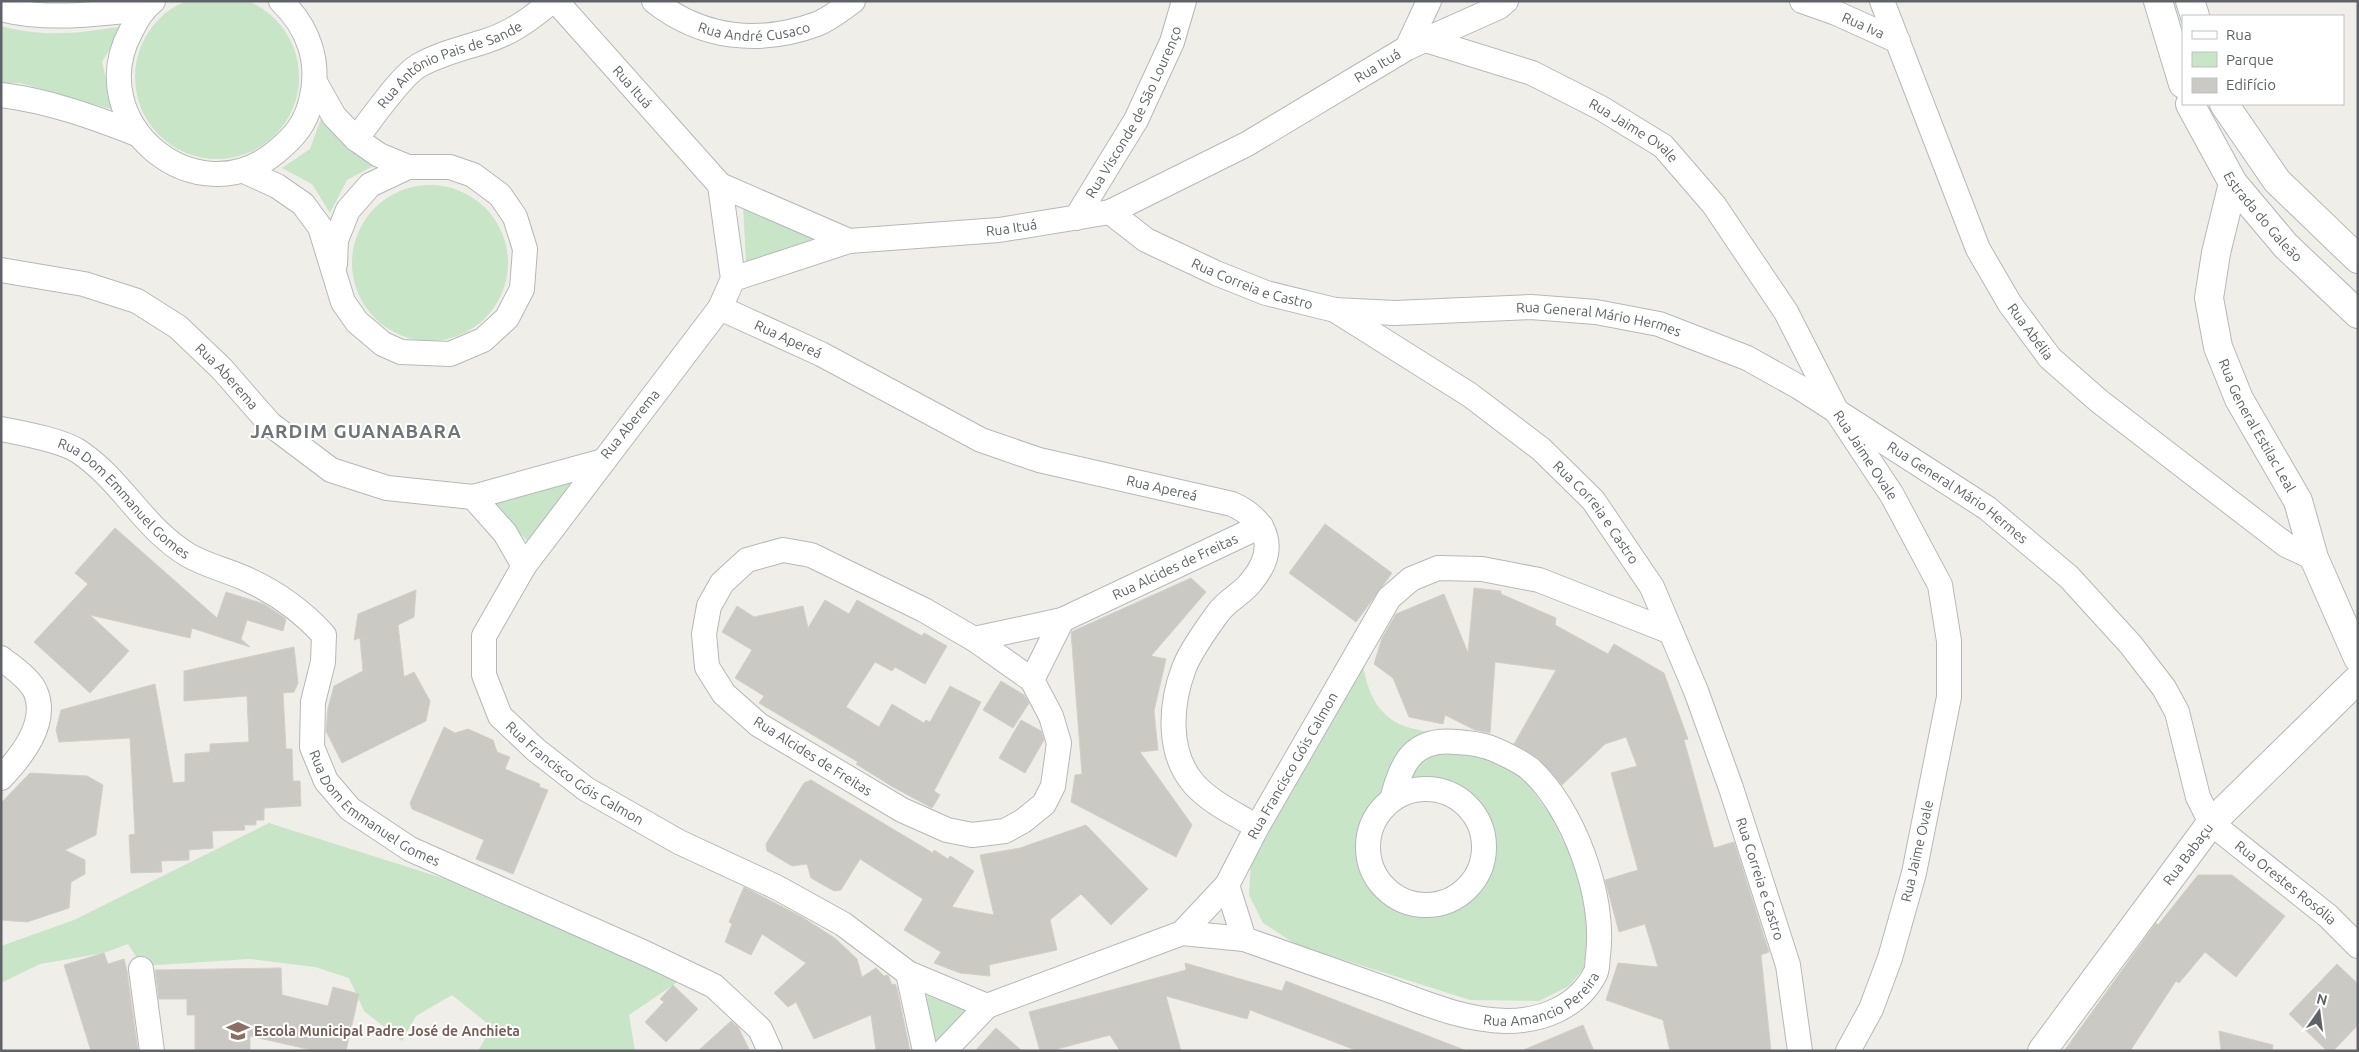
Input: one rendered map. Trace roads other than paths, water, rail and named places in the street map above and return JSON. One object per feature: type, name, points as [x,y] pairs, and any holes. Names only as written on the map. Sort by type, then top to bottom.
[{"type":"street","points":[[148,5],[121,49],[118,83],[123,106],[137,134],[164,159],[185,169],[217,174],[244,170],[263,163],[296,136],[307,118],[316,84],[313,49],[296,16],[281,1]]},
{"type":"street","name":"Rua Antônio Pais de Sande","points":[[356,139],[387,98],[417,67],[454,50],[484,42],[524,24],[552,1]]},
{"type":"street","name":"Rua Ituá","points":[[556,1],[720,185],[849,241],[999,230],[1110,212],[1247,144],[1417,44],[1503,4]]},
{"type":"street","name":"Rua André Cusaco","points":[[654,1],[674,17],[721,34],[770,37],[819,24],[853,1]]},
{"type":"street","name":"Rua Visconde de São Lourenço","points":[[1076,218],[1136,120],[1172,42],[1184,1]]},
{"type":"street","points":[[1417,44],[1429,1]]},
{"type":"street","points":[[1503,4],[1522,1]]},
{"type":"street","name":"Rua Iva","points":[[1802,1],[1836,13],[1898,41]]},
{"type":"street","name":"Rua Abélia","points":[[1882,1],[1978,249],[2010,304],[2050,358],[2099,401],[2286,545],[2314,558]]},
{"type":"street","points":[[2158,1],[2182,81]]},
{"type":"street","points":[[1,9],[26,15],[90,14],[148,5]]},
{"type":"street","name":"Rua Jaime Ovale","points":[[1417,44],[1532,73],[1601,108],[1663,146],[1714,205],[1786,312],[1837,412],[1892,495],[1940,586],[1949,640],[1949,697],[1914,873],[1890,958],[1871,1009],[1848,1051]]},
{"type":"street","points":[[244,170],[277,186],[303,204],[320,227],[343,302],[357,322],[383,344],[401,352],[450,354],[483,340],[507,318],[522,289],[525,249],[515,217],[500,195],[473,176],[450,167],[408,167],[379,155],[356,139],[334,116],[316,84]]},
{"type":"street","points":[[1,95],[23,98],[84,113],[137,134]]},
{"type":"street","name":"Estrada do Galeão","points":[[2191,105],[2233,183],[2286,246],[2358,314]]},
{"type":"street","points":[[2225,105],[2278,181],[2358,258]]},
{"type":"street","points":[[334,270],[336,240],[348,210],[370,186],[408,167]]},
{"type":"street","name":"Rua General Estilac Leal","points":[[2233,183],[2216,253],[2209,298],[2218,347],[2239,399],[2298,501],[2314,558],[2358,658]]},
{"type":"street","points":[[720,185],[733,279],[849,241]]},
{"type":"street","name":"Rua Correia e Castro","points":[[1110,212],[1146,240],[1216,273],[1266,293],[1335,310],[1470,395],[1541,449],[1593,500],[1652,586],[1731,788],[1788,965],[1800,1051]]},
{"type":"street","name":"Rua Aberema","points":[[1,270],[84,284],[137,301],[178,326],[222,369],[270,424],[331,470],[387,488],[473,497],[603,461],[720,308],[733,279]]},
{"type":"street","name":"Rua General Mário Hermes","points":[[1335,310],[1395,313],[1531,307],[1596,312],[1659,324],[1747,358],[1837,412],[1988,508],[2069,577],[2132,645],[2164,688],[2177,712],[2198,797],[2211,823]]},
{"type":"street","name":"Rua Apereá","points":[[720,308],[821,354],[981,440],[1039,460],[1232,504],[1248,512],[1261,526]]},
{"type":"street","name":"Rua Dom Emmanuel Gomes","points":[[1,429],[30,435],[76,450],[109,476],[154,530],[189,556],[247,579],[307,616],[324,635],[323,662],[313,702],[312,748],[326,781],[350,809],[410,849],[647,954],[714,986],[760,1029],[770,1051]]},
{"type":"street","name":"Rua Francisco Góis Calmon","points":[[603,461],[524,566],[484,636],[484,675],[500,716],[536,750],[586,789],[678,842],[778,888],[843,924],[908,973],[987,1006],[1182,934],[1227,885],[1257,827],[1389,598],[1411,579],[1438,568],[1482,569],[1501,572],[1539,580],[1671,632]]},
{"type":"street","points":[[473,497],[505,533],[524,566]]},
{"type":"street","points":[[1257,827],[1209,798],[1193,783],[1175,743],[1172,712],[1184,667],[1219,611],[1250,584],[1263,566],[1268,546],[1261,526]]},
{"type":"street","name":"Rua Alcides de Freitas","points":[[974,639],[1062,620],[1261,526]]},
{"type":"street","name":"Rua Alcides de Freitas","points":[[784,550],[811,555],[924,610],[974,639],[1032,680],[1051,716],[1059,743],[1053,786],[1044,804],[1023,821],[1005,831],[972,835],[947,830],[902,810],[759,726],[724,694],[707,667],[704,634],[709,606],[722,583],[747,560],[784,550]]},
{"type":"street","points":[[1032,680],[1062,620]]},
{"type":"street","points":[[1,658],[25,678],[36,692],[39,709],[36,729],[23,750],[1,778]]},
{"type":"street","name":"Rua Babaçu","points":[[2042,1051],[2211,823],[2358,678]]},
{"type":"street","name":"Rua Amancio Pereira","points":[[1182,934],[1244,939],[1465,1017],[1507,1021],[1548,1015],[1579,998],[1596,972],[1600,939],[1598,905],[1586,864],[1557,800],[1528,768],[1485,746],[1449,741],[1428,744],[1412,754],[1399,772],[1392,800],[1378,814],[1369,832],[1369,862],[1377,880],[1397,898],[1416,905],[1444,903],[1462,893],[1479,872],[1484,852],[1482,832],[1473,814],[1454,797],[1435,790],[1415,790],[1392,800]]},
{"type":"street","name":"Rua Orestes Rosólia","points":[[2211,823],[2328,916],[2358,946]]},
{"type":"street","points":[[1227,885],[1244,939]]},
{"type":"street","points":[[141,969],[152,1051]]},
{"type":"street","points":[[908,973],[926,1051]]},
{"type":"street","points":[[944,1051],[987,1006]]},
{"type":"place","name":"Escola Municipal Padre José de Anchieta","points":[[238,1031]]},
{"type":"district","name":"JARDIM GUANABARA","points":[[356,431]]}]
